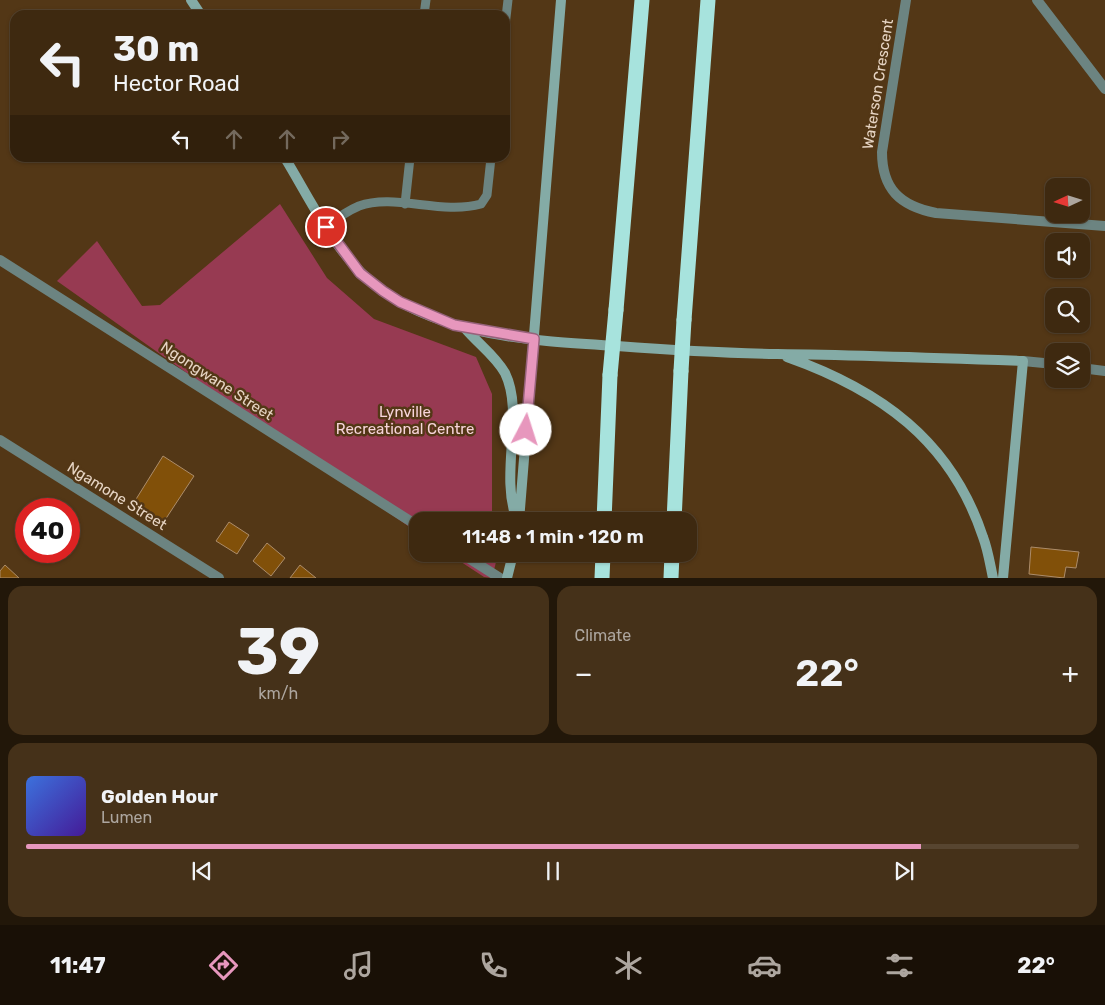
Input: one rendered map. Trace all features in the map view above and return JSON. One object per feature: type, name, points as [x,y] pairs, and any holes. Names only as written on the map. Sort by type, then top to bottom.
[{"type":"highway","points":[[604,512],[610,374],[642,0]]},
{"type":"highway","points":[[674,512],[684,320],[708,0]]},
{"type":"highway","points":[[602,578],[603,562]]},
{"type":"highway","points":[[671,578],[672,562]]},
{"type":"main road","points":[[519,512],[561,0]]},
{"type":"main road","points":[[287,162],[326,227],[360,273],[400,302],[454,325],[534,339],[717,353],[1023,360],[1003,578]]},
{"type":"main road","points":[[464,327],[504,372],[511,391],[510,472],[512,505],[515,512]]},
{"type":"main road","points":[[777,354],[808,365],[881,402],[916,429],[949,466],[969,502],[984,538],[993,578]]},
{"type":"main road","points":[[507,578],[511,562]]},
{"type":"street","name":"Waterson Crescent","points":[[906,0],[882,152],[882,167],[886,179],[897,194],[905,203],[919,210],[936,213],[1105,226]]},
{"type":"street","points":[[1037,0],[1105,89]]},
{"type":"street","name":"Ngongwane Street","points":[[0,260],[409,520]]},
{"type":"street","points":[[1023,360],[1045,363]]},
{"type":"street","points":[[1090,369],[1105,371]]},
{"type":"street","name":"Ngamone Street","points":[[0,440],[219,578]]},
{"type":"street","points":[[475,562],[500,578]]},
{"type":"lane","points":[[405,204],[410,162]]},
{"type":"lane","points":[[326,227],[345,213],[359,206],[379,203],[453,209],[481,204],[487,195],[491,162]]},
{"type":"green space","name":"Lynville Recreational Centre","points":[[280,204],[327,278],[374,319],[476,357],[492,394],[492,512],[409,512],[409,527],[266,429],[57,281],[97,241],[142,306],[160,305]]},
{"type":"green space","points":[[461,562],[496,562],[492,578],[484,577]]},
{"type":"building","points":[[163,456],[194,476],[163,523],[133,504]]},
{"type":"building","points":[[229,522],[249,535],[237,554],[216,541]]},
{"type":"building","points":[[267,543],[285,558],[271,576],[253,561]]},
{"type":"building","points":[[1031,547],[1079,552],[1076,568],[1066,567],[1064,578],[1029,574]]},
{"type":"building","points":[[5,565],[19,578],[0,578],[0,571]]},
{"type":"building","points":[[300,565],[316,578],[290,578]]},
{"type":"route","points":[[326,227],[360,273],[400,302],[454,325],[534,339],[526,430]]}]
